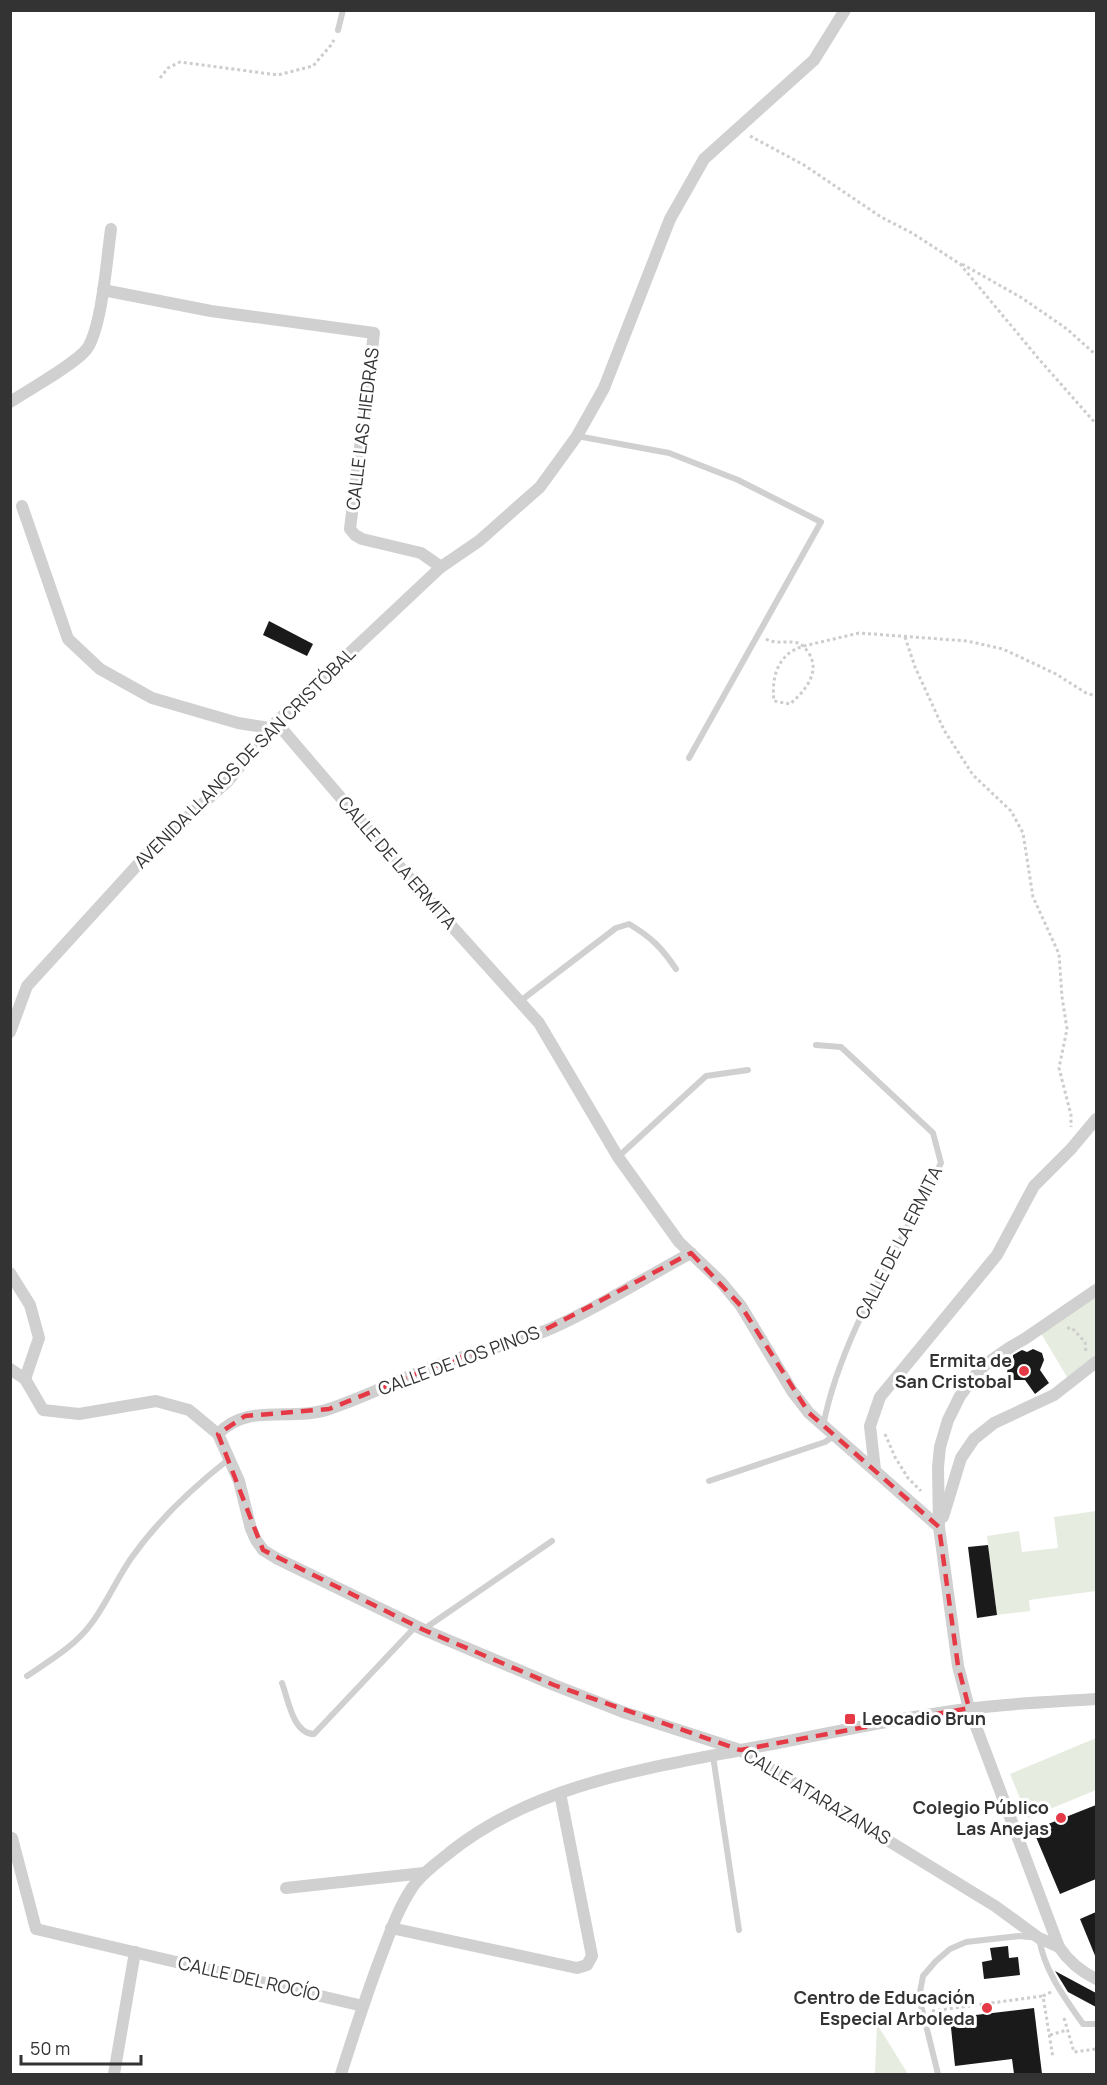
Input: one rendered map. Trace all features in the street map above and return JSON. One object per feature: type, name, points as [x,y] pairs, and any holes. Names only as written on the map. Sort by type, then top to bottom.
[{"type":"street","name":"AVENIDA LLANOS DE SAN CRISTÓBAL","points":[[10,1032],[15,1004],[27,986],[152,849],[228,781],[273,725],[441,567],[479,541],[540,487],[577,436],[604,388],[670,219],[704,159],[814,60],[845,10]]},
{"type":"street","points":[[10,402],[78,357],[87,348],[93,336],[103,290],[111,229]]},
{"type":"street","name":"CALLE LAS HIEDRAS","points":[[103,290],[210,311],[374,333],[350,529],[362,539],[421,553],[441,567]]},
{"type":"street","points":[[22,506],[68,639],[100,669],[152,698],[238,723],[273,725]]},
{"type":"street","name":"CALLE DE LA ERMITA","points":[[273,725],[539,1023],[618,1157],[670,1232],[721,1282],[741,1306],[792,1391],[823,1427],[939,1527]]},
{"type":"street","points":[[874,1470],[870,1426],[880,1397],[997,1255],[1034,1186],[1071,1149],[1096,1119]]},
{"type":"street","name":"CALLE DE LOS PINOS","points":[[218,1434],[225,1426],[245,1416],[303,1415],[329,1409],[446,1362],[537,1334],[563,1323],[691,1253]]},
{"type":"street","points":[[10,1273],[30,1305],[39,1338],[25,1379],[10,1369]]},
{"type":"street","points":[[1096,1290],[986,1364],[968,1384],[943,1433],[938,1467],[939,1527],[958,1666],[969,1708],[1059,1947],[1069,1961],[1096,1979]]},
{"type":"street","points":[[939,1527],[961,1458],[974,1439],[994,1423],[1053,1395],[1092,1366]]},
{"type":"street","name":"CALLE ATARAZANAS","points":[[25,1379],[43,1410],[79,1414],[156,1401],[189,1410],[218,1434],[239,1481],[251,1529],[263,1550],[420,1628],[573,1693],[623,1712],[741,1750],[975,1893],[1039,1938],[1059,1947]]},
{"type":"street","points":[[341,2074],[391,1928],[412,1888],[424,1873],[472,1834],[508,1815],[560,1793],[616,1775],[713,1755],[969,1708],[1096,1699]]},
{"type":"street","points":[[391,1928],[577,1968],[587,1965],[592,1956],[560,1793]]},
{"type":"street","name":"CALLE DEL ROCÍO","points":[[10,1839],[12,1839],[36,1929],[363,2006]]},
{"type":"street","points":[[286,1888],[424,1873]]},
{"type":"street","points":[[1025,1928],[1050,1922]]},
{"type":"street","points":[[114,2074],[135,1952]]},
{"type":"lane","points":[[338,30],[343,10]]},
{"type":"lane","points":[[577,436],[669,453],[738,480],[821,522],[689,758]]},
{"type":"lane","points":[[518,1002],[616,928],[629,924],[661,947],[676,969]]},
{"type":"lane","name":"CALLE DE LA ERMITA","points":[[816,1045],[841,1047],[933,1133],[941,1163],[864,1310],[830,1393],[823,1427]]},
{"type":"lane","points":[[618,1157],[706,1076],[748,1070]]},
{"type":"lane","points":[[709,1481],[825,1442],[834,1436]]},
{"type":"lane","points":[[27,1676],[72,1644],[90,1626],[131,1558],[171,1509],[203,1479],[229,1459]]},
{"type":"lane","points":[[282,1683],[297,1724],[304,1731],[314,1734],[420,1628],[552,1541]]},
{"type":"lane","points":[[713,1755],[739,1930]]},
{"type":"lane","points":[[938,2074],[919,1997],[923,1976],[950,1949],[966,1942],[1019,1936],[1039,1938],[1042,1956],[1058,1990],[1083,2024],[1096,2024]]},
{"type":"path","points":[[160,78],[168,68],[180,62],[278,75],[313,66],[332,45],[338,30]]},
{"type":"path","points":[[735,130],[763,142],[804,165],[881,217],[1022,298],[1067,329],[1096,355]]},
{"type":"path","points":[[960,264],[1096,424]]},
{"type":"path","points":[[758,635],[772,643],[796,642],[804,646],[812,657],[813,671],[804,691],[790,704],[774,701],[772,684],[780,660],[796,648],[804,646],[859,633],[967,641],[1004,649],[1056,674],[1086,693],[1096,696]]},
{"type":"path","points":[[905,637],[915,667],[944,730],[973,775],[1011,811],[1023,833],[1033,897],[1059,954],[1067,1029],[1059,1068],[1071,1115],[1071,1149]]},
{"type":"path","points":[[1039,1330],[1072,1328],[1085,1342],[1092,1366]]},
{"type":"path","points":[[884,1430],[895,1457],[908,1478],[925,1497]]},
{"type":"path","points":[[923,2012],[1043,1996],[1058,1990]]},
{"type":"path","points":[[1043,1996],[1053,2058]]},
{"type":"path","points":[[1061,2010],[1074,2052],[1096,2049]]},
{"type":"path","points":[[1050,2035],[1067,2030]]},
{"type":"highlighted area","points":[[691,1253],[741,1306],[809,1413],[939,1527],[958,1666],[969,1708],[740,1750],[554,1685],[424,1630],[263,1550],[218,1434],[245,1416],[329,1409],[446,1362],[537,1334]]},
{"type":"shaded area","points":[[1096,1290],[1096,1362],[1070,1382],[1039,1330]]},
{"type":"shaded area","points":[[1096,1511],[1096,1591],[1029,1600],[1030,1611],[997,1615],[987,1536],[1019,1531],[1022,1552],[1058,1548],[1054,1517]]},
{"type":"shaded area","points":[[1096,1738],[1096,1790],[1028,1818],[1010,1774]]},
{"type":"shaded area","points":[[877,2024],[908,2074],[875,2074]]},
{"type":"building","points":[[269,621],[313,644],[307,656],[263,635]]},
{"type":"building","name":"Ermita de San Cristobal","points":[[1033,1349],[1042,1353],[1044,1360],[1040,1370],[1049,1383],[1035,1394],[1025,1380],[1014,1380],[1007,1373],[1008,1366],[1013,1361],[1013,1355],[1022,1350],[1027,1352]]},
{"type":"building","points":[[988,1545],[997,1615],[977,1618],[968,1547]]},
{"type":"building","points":[[1096,1805],[1096,1879],[1060,1894],[1033,1830]]},
{"type":"building","points":[[1096,1912],[1096,1958],[1080,1919]]},
{"type":"building","points":[[1008,1946],[1009,1958],[1018,1957],[1020,1975],[984,1979],[982,1962],[992,1960],[990,1948]]},
{"type":"building","points":[[1055,1971],[1096,1993],[1096,2007],[1068,1992]]},
{"type":"building","points":[[1034,2008],[1042,2074],[1014,2074],[1012,2059],[955,2066],[950,2018]]},
{"type":"place","name":"Ermita de San Cristobal","points":[[1024,1371]]},
{"type":"place","name":"Leocadio Brun","points":[[850,1719]]},
{"type":"place","name":"Colegio Público Las Anejas","points":[[1061,1818]]},
{"type":"place","name":"Centro de Educación Especial Arboleda","points":[[987,2008]]}]
